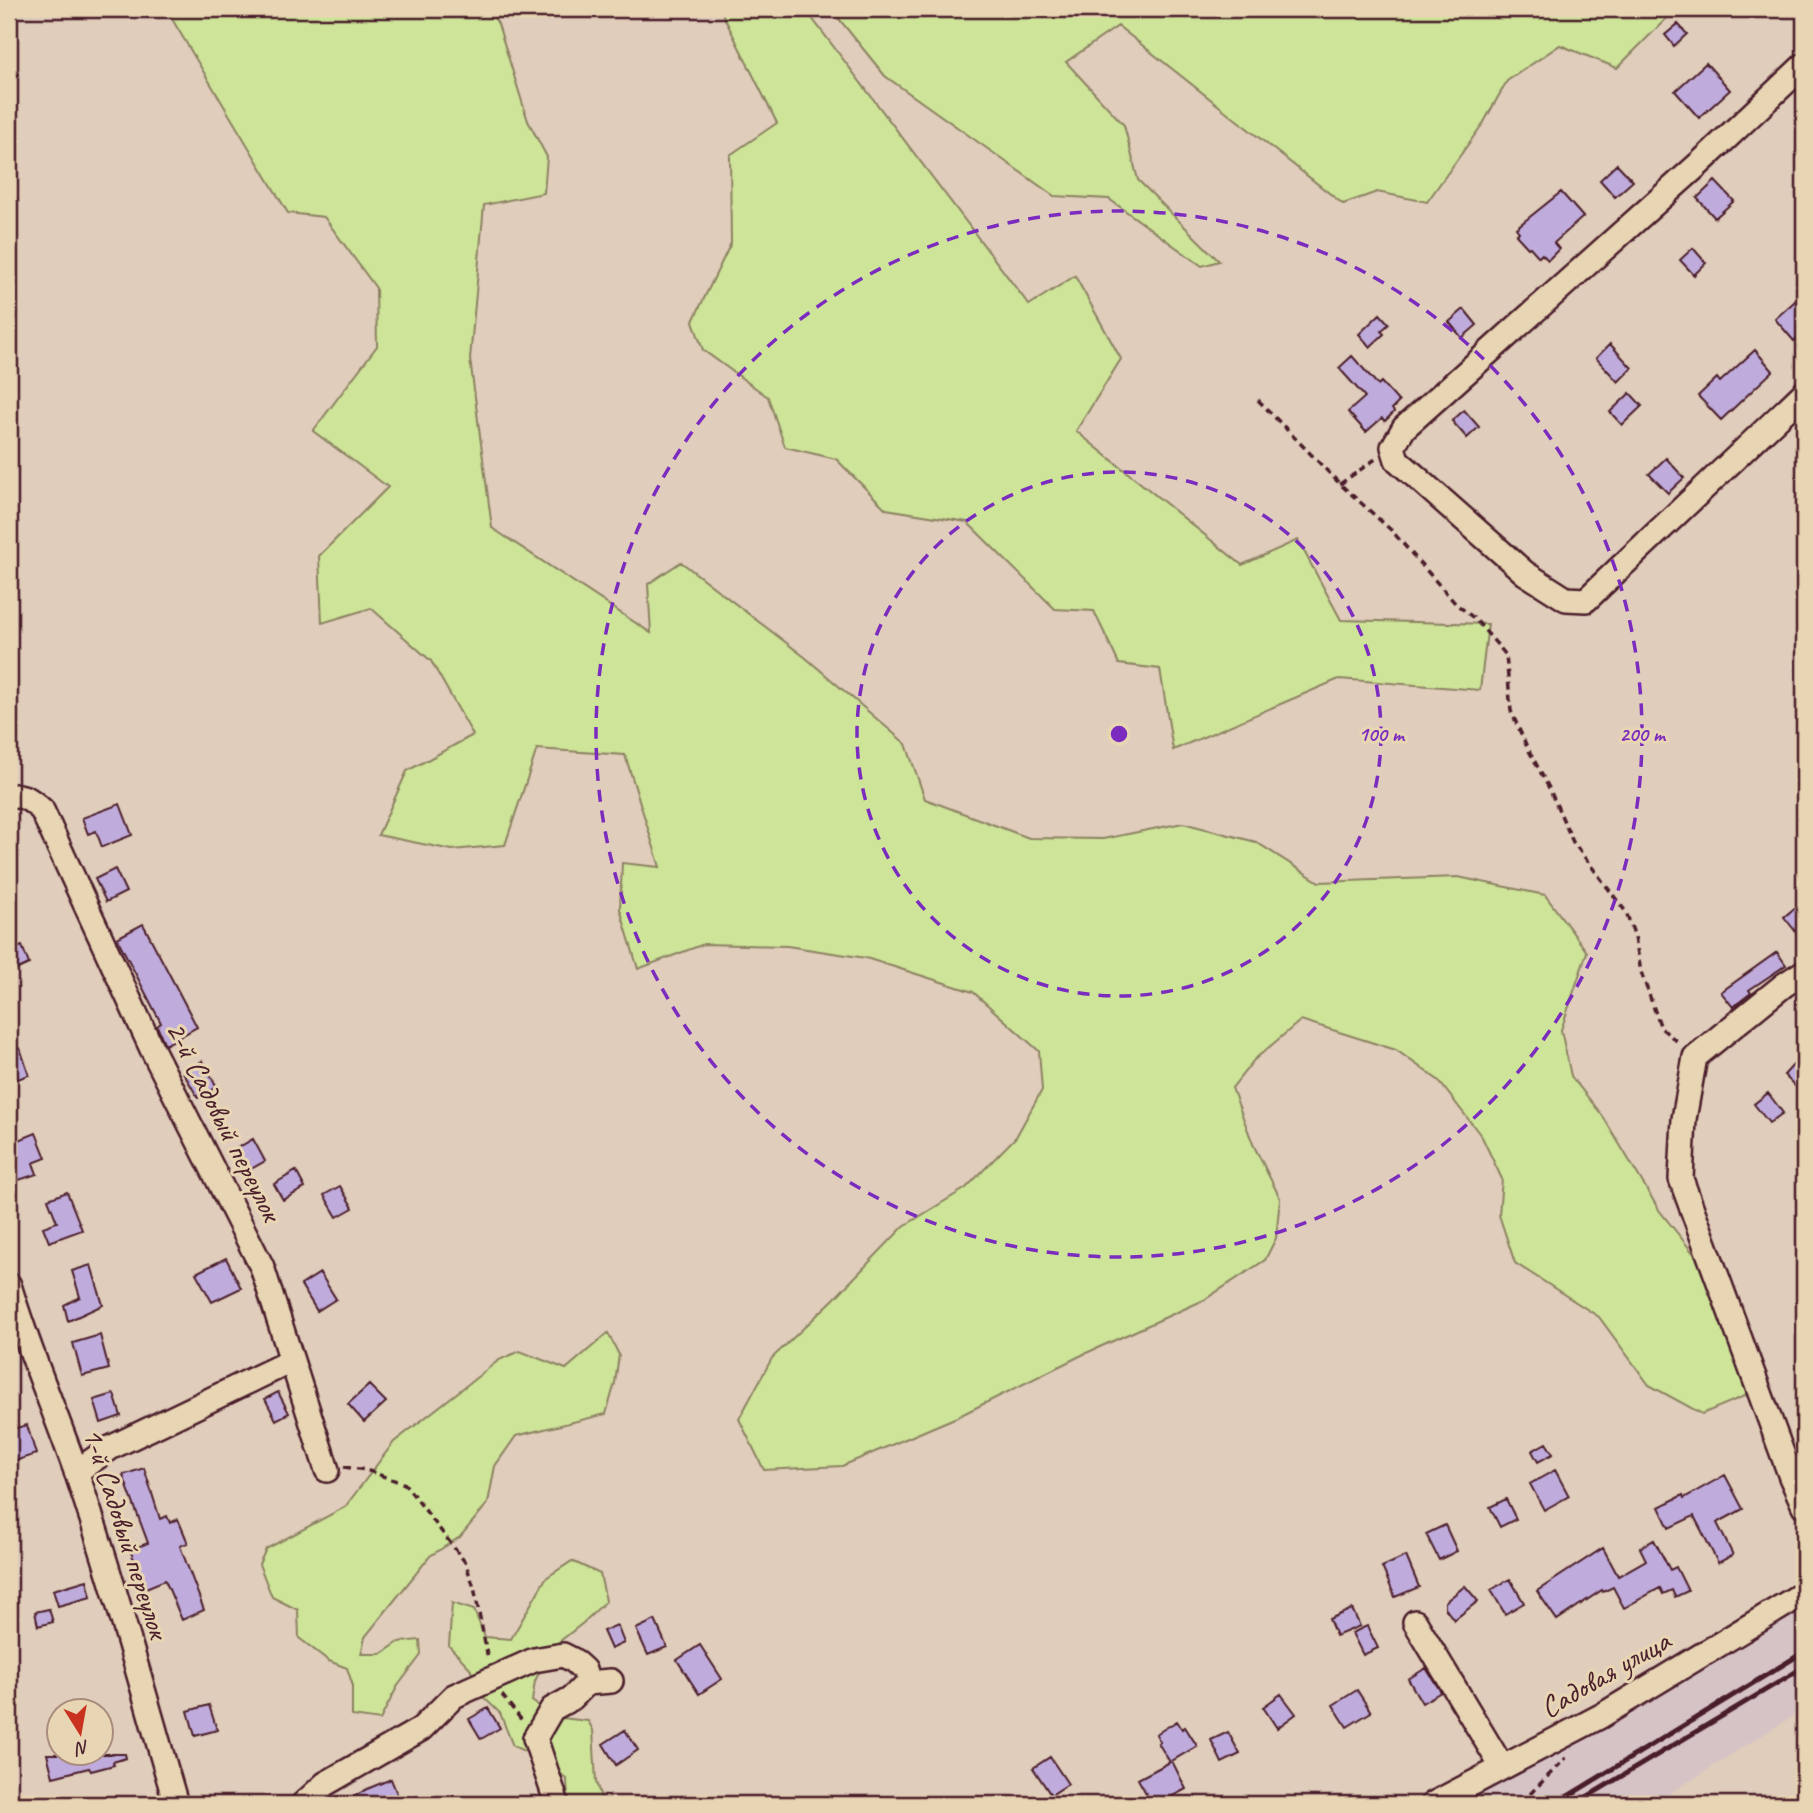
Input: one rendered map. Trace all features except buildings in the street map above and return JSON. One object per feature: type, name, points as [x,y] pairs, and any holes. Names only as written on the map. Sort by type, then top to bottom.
[{"type":"street","points":[[1804,65],[1700,163],[1404,428],[1393,447],[1397,460],[1525,573],[1566,599],[1586,600],[1804,393]]},
{"type":"street","name":"2-й Садовый переулок","points":[[9,797],[29,798],[42,810],[150,1047],[262,1267],[326,1467]]},
{"type":"street","points":[[1804,972],[1695,1057],[1684,1119],[1681,1179],[1804,1506]]},
{"type":"street","name":"1-й Садовый переулок","points":[[9,1285],[20,1324],[76,1472],[115,1591],[176,1804]]},
{"type":"street","points":[[76,1472],[110,1448],[291,1361]]},
{"type":"street","name":"Садовая улица","points":[[1433,1804],[1601,1716],[1804,1592]]},
{"type":"street","points":[[1415,1622],[1502,1767]]},
{"type":"street","points":[[303,1804],[325,1784],[421,1729],[454,1696],[534,1660],[563,1655],[584,1670],[587,1683]]},
{"type":"street","points":[[557,1804],[535,1738],[552,1709],[572,1698],[587,1683],[611,1681]]},
{"type":"path","points":[[1258,400],[1340,484],[1391,530],[1456,604],[1475,619],[1506,655],[1511,710],[1527,747],[1573,842],[1626,912],[1635,937],[1641,972],[1661,1028],[1695,1057]]},
{"type":"path","points":[[1340,484],[1393,447]]},
{"type":"path","points":[[326,1467],[366,1470],[405,1485],[422,1506],[465,1562],[474,1587],[492,1679],[535,1738]]},
{"type":"shaded area","points":[[1804,1600],[1804,1709],[1653,1804],[1461,1804]]},
{"type":"green space","points":[[166,9],[489,9],[498,24],[528,121],[547,157],[544,193],[484,205],[470,359],[492,528],[651,633],[648,584],[681,562],[806,658],[906,744],[925,799],[1029,838],[1103,839],[1183,823],[1256,842],[1319,882],[1458,877],[1545,895],[1587,952],[1561,1030],[1571,1076],[1602,1115],[1659,1210],[1701,1263],[1733,1342],[1747,1395],[1702,1414],[1649,1385],[1599,1317],[1515,1263],[1499,1215],[1502,1179],[1482,1137],[1438,1080],[1396,1050],[1301,1020],[1254,1060],[1232,1088],[1253,1144],[1280,1198],[1276,1238],[1265,1260],[1204,1300],[1084,1354],[957,1417],[842,1466],[764,1470],[739,1419],[772,1358],[834,1299],[904,1226],[966,1188],[1016,1137],[1042,1090],[1039,1051],[973,992],[866,958],[787,946],[704,944],[638,969],[620,909],[622,863],[660,867],[625,755],[537,749],[505,845],[452,850],[378,835],[407,771],[473,735],[431,661],[371,608],[322,623],[319,556],[388,487],[313,431],[377,346],[376,288],[324,217],[288,213]]},
{"type":"green space","points":[[720,9],[805,9],[1029,305],[1075,276],[1121,359],[1076,431],[1242,565],[1298,540],[1341,620],[1488,624],[1480,690],[1339,679],[1173,750],[1160,669],[1119,664],[1094,611],[1055,609],[967,522],[886,509],[836,459],[785,447],[768,397],[703,350],[693,321],[731,243],[730,155],[777,123]]},
{"type":"green space","points":[[831,9],[1676,9],[1617,68],[1560,45],[1507,81],[1484,122],[1427,202],[1377,192],[1343,204],[1118,26],[1066,62],[1124,125],[1138,180],[1219,261],[1202,266],[1109,199],[1054,196],[885,76]]},
{"type":"green space","points":[[608,1333],[619,1355],[615,1383],[606,1414],[516,1436],[495,1466],[488,1503],[460,1537],[430,1556],[365,1637],[361,1654],[381,1654],[399,1642],[420,1640],[421,1655],[397,1687],[380,1720],[352,1716],[352,1683],[347,1668],[329,1661],[299,1638],[298,1610],[272,1597],[259,1564],[266,1549],[345,1507],[394,1442],[499,1360],[520,1351],[566,1369]]},
{"type":"green space","points":[[572,1561],[600,1574],[606,1601],[550,1649],[535,1681],[532,1701],[553,1717],[588,1721],[593,1730],[596,1782],[603,1804],[568,1804],[567,1779],[544,1760],[513,1746],[500,1713],[479,1693],[470,1668],[449,1646],[452,1603],[474,1610],[485,1637],[511,1639],[546,1578]]},
{"type":"railway","points":[[1555,1804],[1804,1652]]},
{"type":"railway","points":[[1575,1804],[1804,1667]]}]
